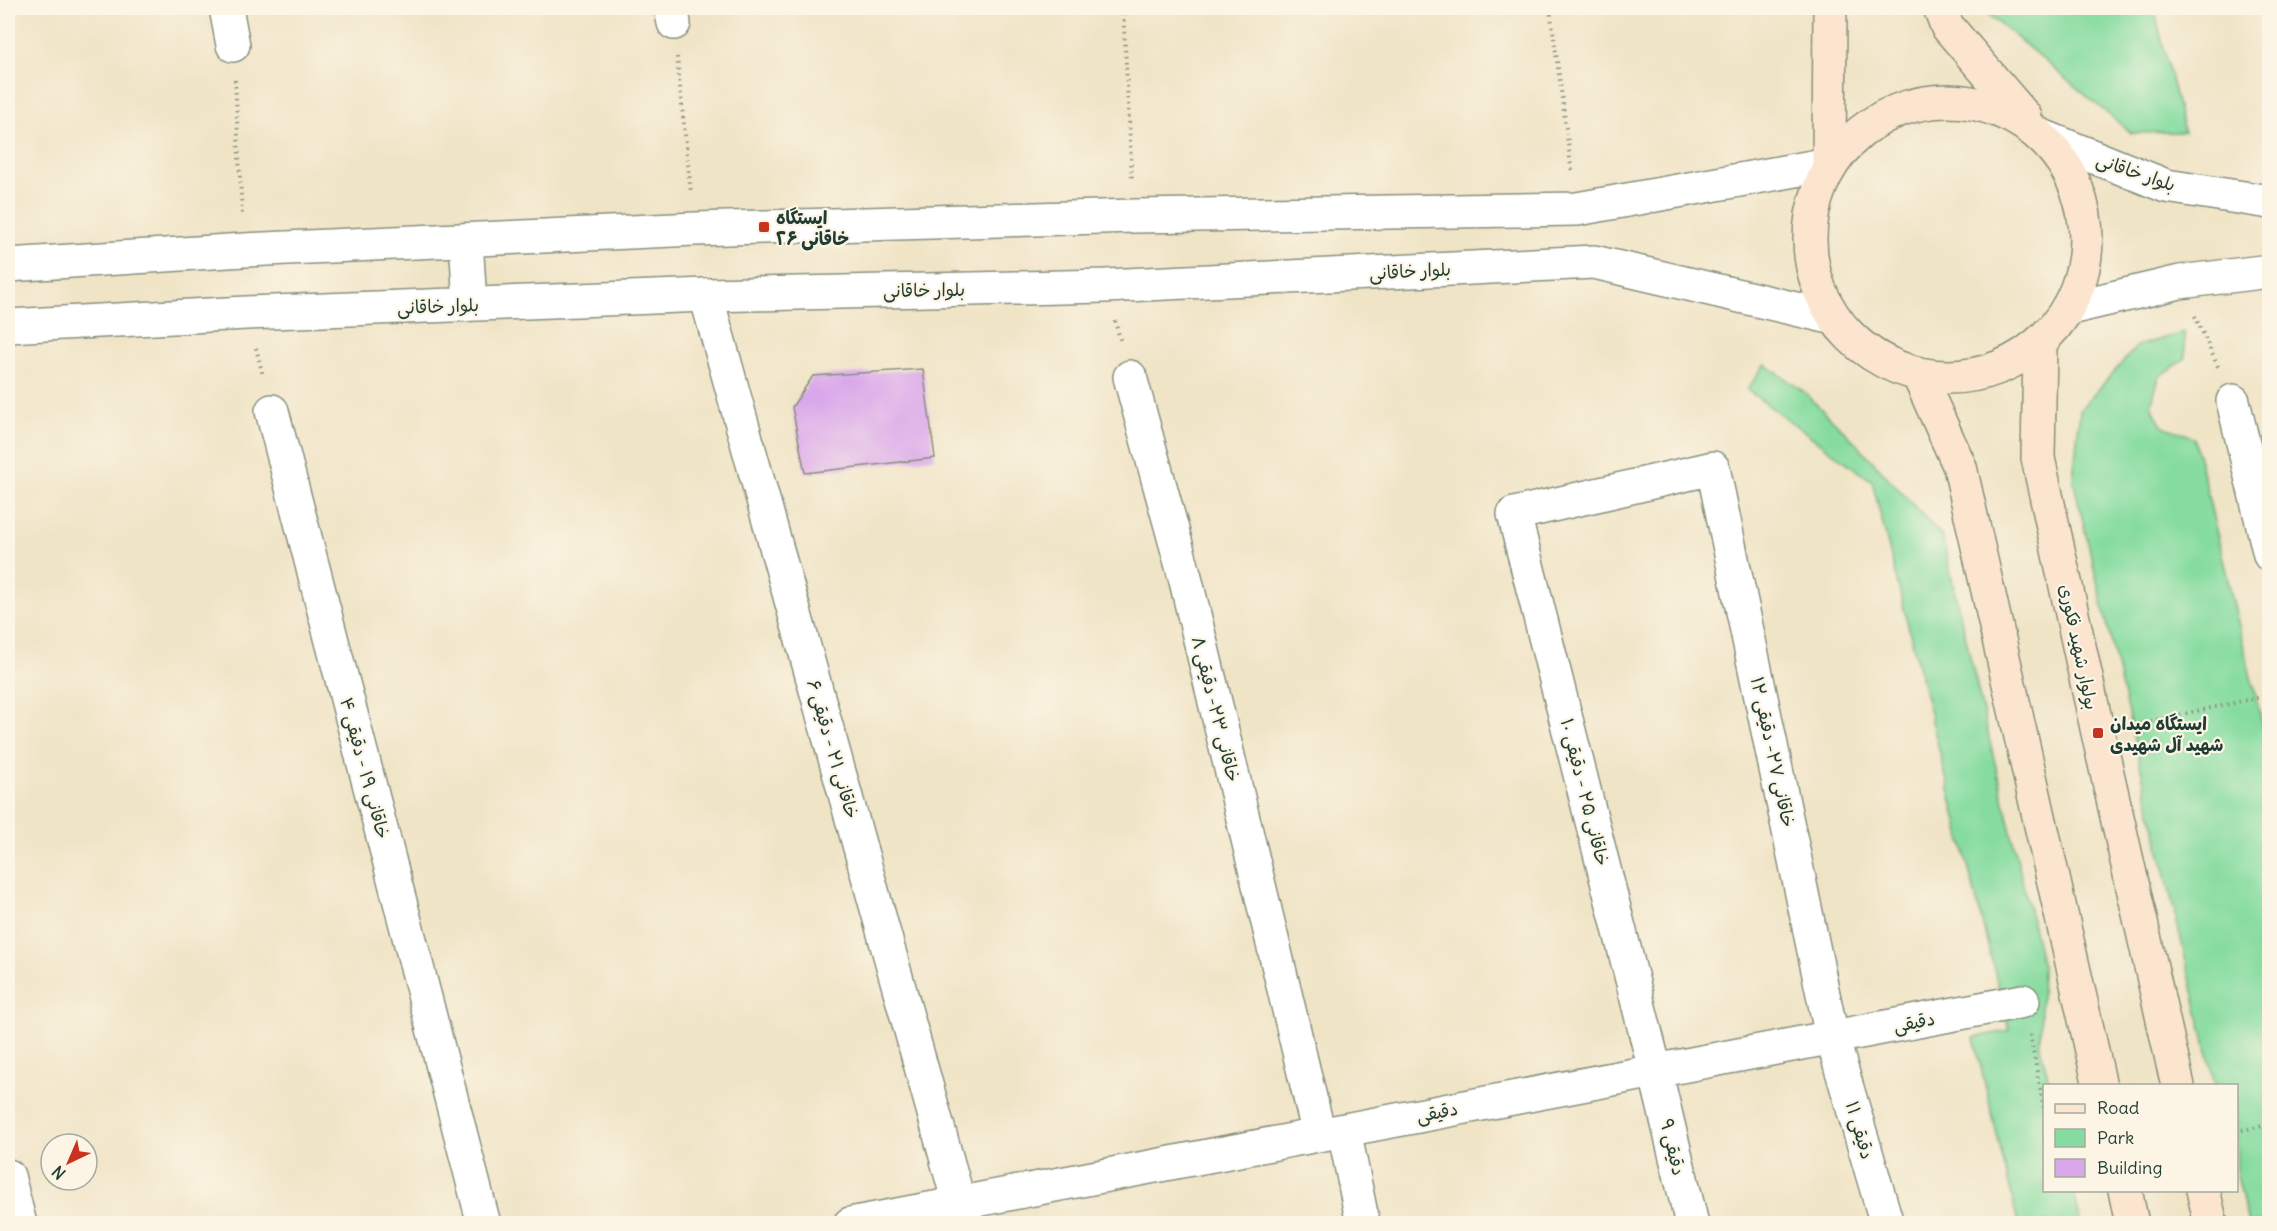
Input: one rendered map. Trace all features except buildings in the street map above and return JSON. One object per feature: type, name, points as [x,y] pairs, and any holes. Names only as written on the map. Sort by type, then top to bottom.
[{"type":"main road","points":[[1830,8],[1829,164],[1810,215],[1812,269],[1834,318],[1871,355],[1919,376],[1984,375],[2040,346],[2070,308],[2088,249],[2078,188],[2042,136],[1947,26],[1940,8]]},
{"type":"main road","points":[[1829,164],[1871,121],[1929,100],[1989,105],[2042,136]]},
{"type":"main road","name":"بولوار شهید فکوری","points":[[2040,346],[2038,458],[2097,733],[2178,1084]]},
{"type":"main road","points":[[1919,376],[1960,467],[2100,1084]]},
{"type":"main road","points":[[2125,1192],[2133,1224]]},
{"type":"main road","points":[[2203,1192],[2211,1224]]},
{"type":"street","points":[[226,8],[233,45]]},
{"type":"street","name":"بلوار خاقانی","points":[[2042,136],[2166,186],[2270,202]]},
{"type":"street","points":[[8,264],[244,250],[695,229],[1134,216],[1577,209],[1829,164]]},
{"type":"street","points":[[466,240],[470,304]]},
{"type":"street","name":"بلوار خاقانی","points":[[8,326],[246,313],[706,295],[1106,286],[1594,262],[1834,318]]},
{"type":"street","points":[[2070,308],[2180,282],[2270,271]]},
{"type":"street","name":"خاقانی ۲۱ - دقیقی ۶","points":[[706,295],[973,1209]]},
{"type":"street","name":"خاقانی ۲۳- دقیقی ۸","points":[[1130,377],[1332,1132],[1363,1224]]},
{"type":"street","points":[[2232,401],[2270,555]]},
{"type":"street","name":"خاقانی ۱۹ - دقیقی ۴","points":[[272,411],[484,1224]]},
{"type":"street","name":"خاقانی ۲۵ - دقیقی ۱۰","points":[[1655,1070],[1514,514],[1713,468]]},
{"type":"street","name":"خاقانی ۲۷- دقیقی ۱۲","points":[[1713,468],[1833,1037]]},
{"type":"street","name":"دقیقی","points":[[850,1224],[973,1209],[1332,1132],[2023,1001]]},
{"type":"street","name":"دقیقی ۱۱","points":[[1833,1037],[1887,1224]]},
{"type":"street","name":"دقیقی ۹","points":[[1655,1070],[1692,1224]]},
{"type":"street","points":[[8,1176],[20,1224]]},
{"type":"path","points":[[1123,8],[1134,216]]},
{"type":"path","points":[[1550,8],[1577,209]]},
{"type":"path","points":[[672,15],[695,229]]},
{"type":"path","points":[[233,45],[244,250]]},
{"type":"path","points":[[2180,282],[2232,401]]},
{"type":"path","points":[[1106,286],[1130,377]]},
{"type":"path","points":[[246,313],[272,411]]},
{"type":"path","points":[[2097,733],[2270,695]]},
{"type":"path","points":[[2023,1001],[2043,1103]]},
{"type":"path","points":[[2238,1131],[2270,1125]]},
{"type":"green space","points":[[1981,8],[2154,8],[2184,132],[2131,133]]},
{"type":"green space","points":[[2185,332],[2185,359],[2159,377],[2151,405],[2162,426],[2194,437],[2269,753],[2269,1223],[2248,1223],[2238,1179],[2238,1084],[2215,1084],[2073,479],[2080,410],[2137,346]]},
{"type":"green space","points":[[1765,364],[1803,391],[1853,440],[1942,536],[2042,965],[2040,1046],[2050,1084],[2043,1084],[2043,1192],[2074,1192],[2081,1223],[2018,1223],[1974,1038],[2009,1030],[1872,481],[1747,390]]},
{"type":"place","name":"ایستگاه خاقانی ٢۶","points":[[764,227]]},
{"type":"place","name":"ایستگاه میدان شهید آل شهیدی","points":[[2098,733]]}]
